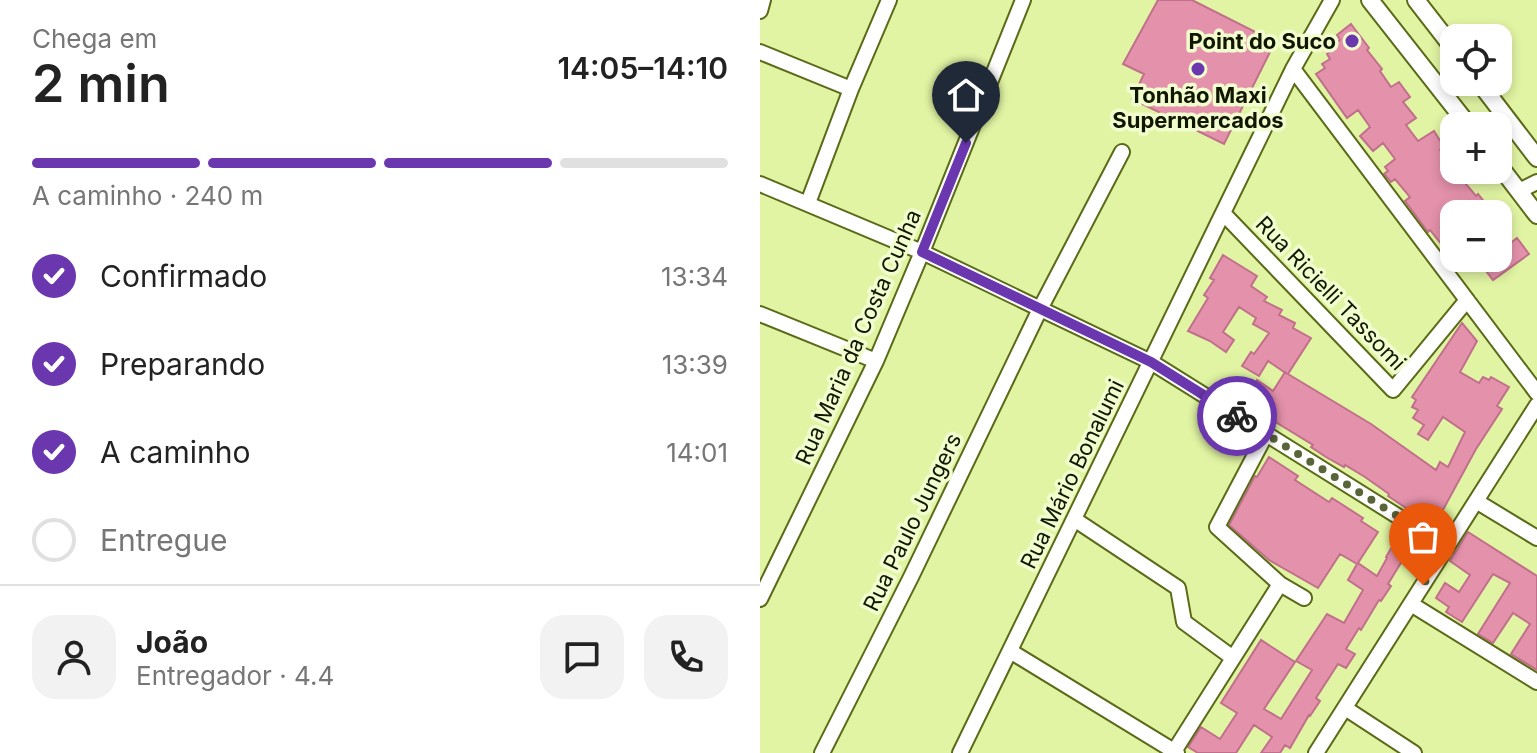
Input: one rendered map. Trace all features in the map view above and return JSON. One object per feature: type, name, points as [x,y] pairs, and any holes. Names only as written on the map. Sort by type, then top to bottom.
[{"type":"main road","points":[[1370,0],[1458,112]]},
{"type":"main road","points":[[1416,0],[1440,31]]},
{"type":"main road","points":[[1490,96],[1537,158]]},
{"type":"main road","points":[[1512,182],[1537,215]]},
{"type":"street","points":[[760,11],[763,0]]},
{"type":"street","points":[[808,203],[889,0]]},
{"type":"street","name":"Rua Maria da Costa Cunha","points":[[760,599],[876,361],[1023,0]]},
{"type":"street","name":"Rua Mário Bonalumi","points":[[960,753],[1293,69],[1332,0]]},
{"type":"street","points":[[760,52],[851,89]]},
{"type":"street","points":[[1293,69],[1537,393]]},
{"type":"street","name":"Rua Paulo Jungers","points":[[822,753],[1040,309],[1122,152]]},
{"type":"street","points":[[1519,191],[1537,182]]},
{"type":"street","points":[[760,184],[922,252],[1151,362],[1447,547]]},
{"type":"street","name":"Rua Ricielli Tassomi","points":[[1223,213],[1393,390],[1467,300]]},
{"type":"street","points":[[760,314],[876,361]]},
{"type":"street","points":[[1316,753],[1537,405]]},
{"type":"street","points":[[1527,421],[1537,435]]},
{"type":"street","points":[[1266,434],[1217,527],[1280,584],[1304,598]]},
{"type":"street","points":[[1476,501],[1537,538]]},
{"type":"street","points":[[1074,519],[1178,588],[1184,622],[1233,658]]},
{"type":"street","points":[[1010,651],[1175,752],[1280,584]]},
{"type":"street","points":[[1411,604],[1537,682]]},
{"type":"street","points":[[1345,708],[1414,753]]},
{"type":"building","name":"Tonhão Maxi Supermercados","points":[[1158,0],[1192,0],[1275,42],[1224,144],[1132,99],[1144,74],[1123,64]]},
{"type":"building","points":[[1351,24],[1391,87],[1399,82],[1410,97],[1403,102],[1416,118],[1406,125],[1418,141],[1434,131],[1440,141],[1440,184],[1466,184],[1483,200],[1440,200],[1440,242],[1430,230],[1428,232],[1405,201],[1410,197],[1395,179],[1391,182],[1384,174],[1388,171],[1385,167],[1395,159],[1383,143],[1373,151],[1360,136],[1370,127],[1358,110],[1347,118],[1316,74],[1325,68],[1322,64],[1330,59],[1327,54],[1340,40],[1337,35]]},
{"type":"building","points":[[1517,238],[1529,254],[1512,266],[1512,242]]},
{"type":"building","points":[[1223,255],[1257,276],[1251,286],[1267,297],[1264,301],[1282,310],[1279,315],[1295,323],[1293,328],[1311,338],[1288,374],[1371,424],[1436,470],[1440,462],[1448,467],[1465,432],[1443,417],[1428,440],[1418,434],[1424,425],[1413,418],[1418,410],[1412,407],[1416,400],[1412,397],[1462,323],[1477,341],[1460,372],[1479,383],[1483,377],[1489,380],[1491,377],[1509,387],[1497,406],[1502,409],[1431,525],[1365,477],[1326,457],[1311,447],[1313,445],[1243,402],[1257,380],[1273,391],[1285,372],[1268,361],[1259,376],[1242,366],[1269,333],[1253,324],[1256,318],[1239,307],[1223,332],[1234,340],[1226,352],[1188,331],[1208,298],[1204,295],[1214,280],[1210,278]]},
{"type":"building","points":[[1487,272],[1504,272],[1493,280]]},
{"type":"building","points":[[1269,457],[1298,476],[1295,480],[1329,502],[1332,498],[1378,532],[1358,563],[1377,576],[1396,540],[1410,548],[1388,584],[1391,586],[1346,649],[1355,654],[1346,668],[1338,664],[1316,698],[1320,701],[1290,748],[1285,745],[1280,753],[1261,753],[1272,737],[1254,725],[1236,753],[1198,753],[1188,747],[1201,727],[1220,739],[1237,713],[1221,703],[1261,640],[1295,662],[1264,709],[1281,719],[1312,670],[1296,661],[1327,614],[1344,623],[1363,590],[1348,580],[1357,564],[1340,554],[1318,588],[1269,560],[1229,525],[1255,476]]},
{"type":"building","points":[[1468,532],[1537,576],[1537,670],[1511,654],[1530,624],[1513,613],[1493,643],[1478,634],[1510,583],[1493,574],[1462,622],[1446,612],[1449,607],[1436,598],[1445,583],[1459,592],[1470,575],[1450,561]]},
{"type":"way so far","points":[[1237,416],[1447,547],[1423,585]]},
{"type":"place","name":"Point do Suco","points":[[1352,41]]},
{"type":"place","name":"Tonhão Maxi Supermercados","points":[[1198,69]]},
{"type":"route","points":[[966,143],[922,252],[1151,362],[1237,416]]}]
